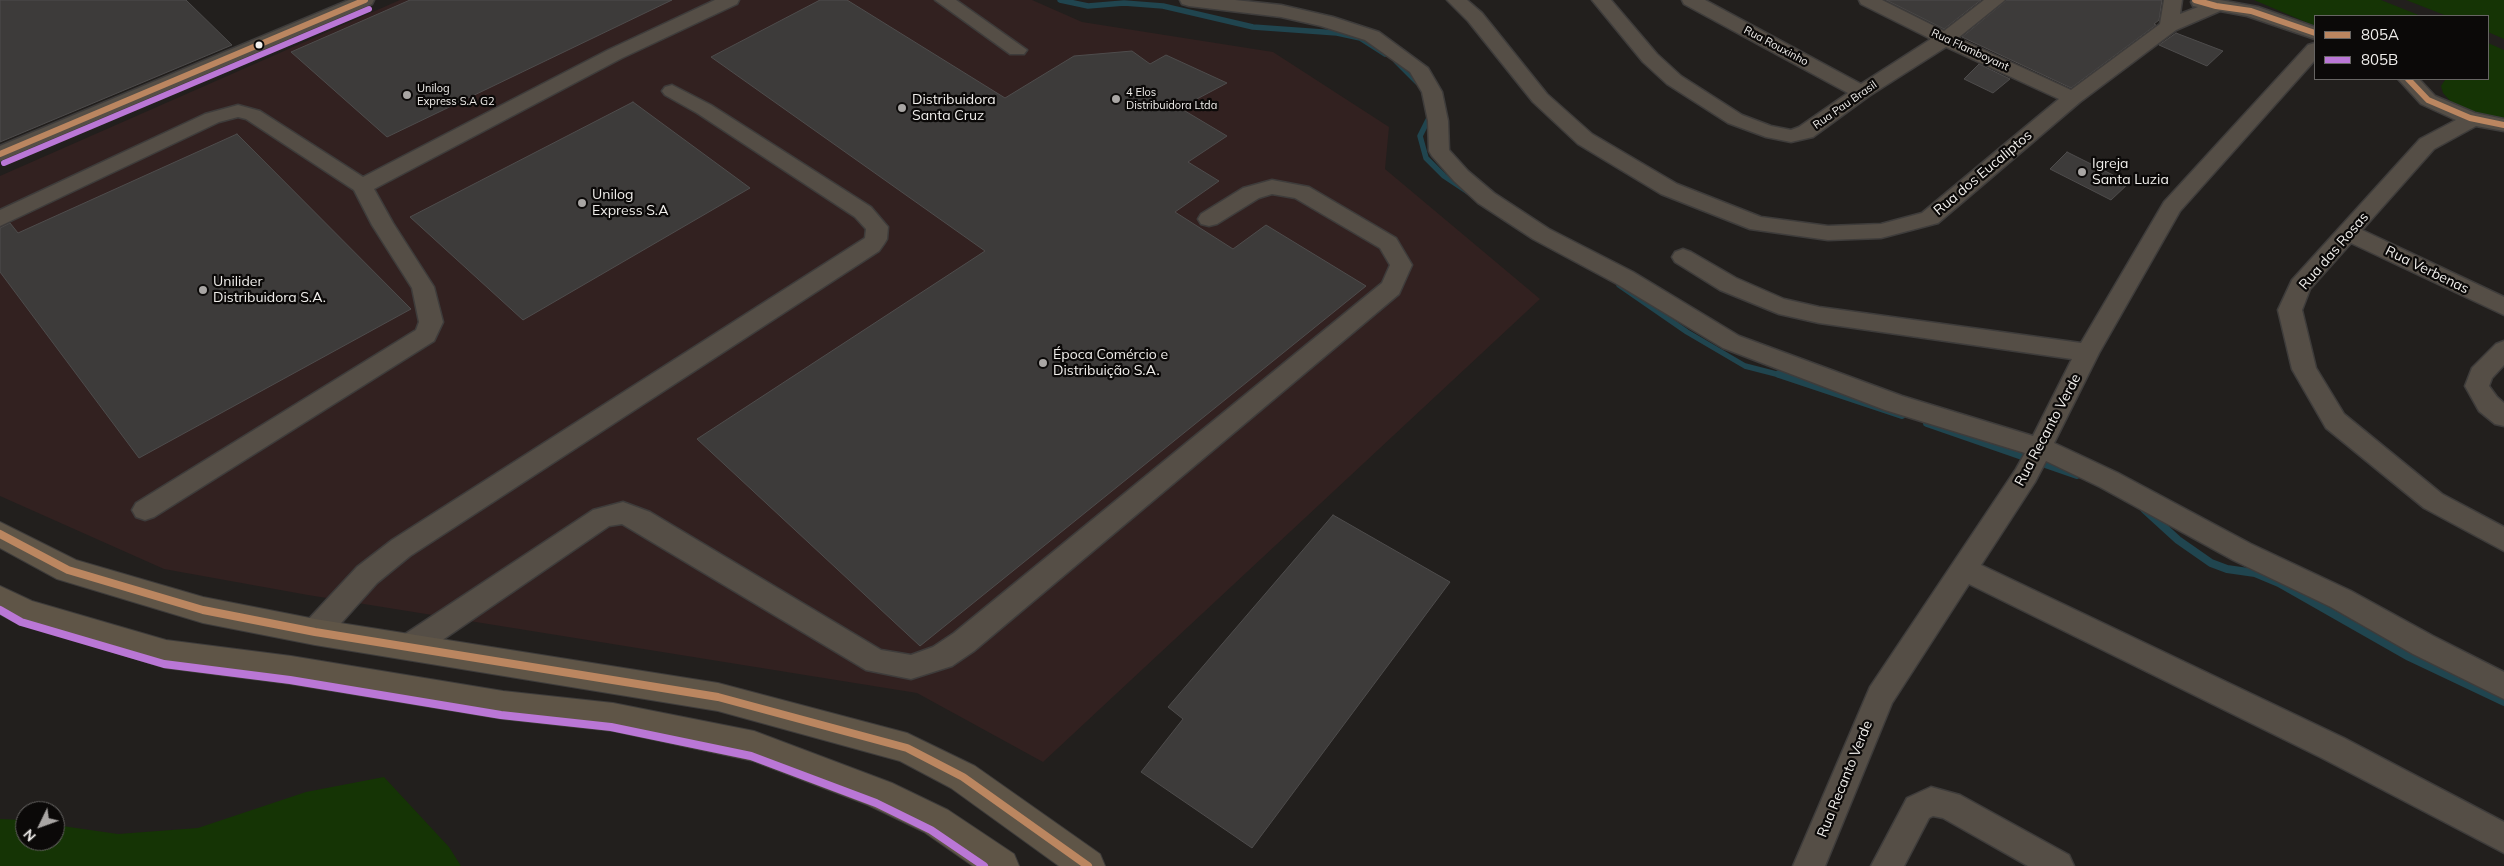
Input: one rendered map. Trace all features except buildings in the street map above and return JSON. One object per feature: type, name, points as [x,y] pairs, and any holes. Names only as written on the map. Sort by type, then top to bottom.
[{"type":"main road","points":[[0,534],[68,570],[203,610],[315,632],[718,697],[907,748],[963,777],[1088,866]]},
{"type":"main road","points":[[0,600],[24,612],[166,654],[291,670],[503,705],[613,718],[754,746],[880,794],[936,821],[1002,866]]},
{"type":"street","points":[[0,154],[365,0]]},
{"type":"street","points":[[362,186],[616,54],[730,0]]},
{"type":"street","points":[[944,0],[1017,50]]},
{"type":"street","points":[[1189,0],[1281,11],[1326,20],[1372,36],[1418,68],[1432,92],[1438,120],[1439,151],[1461,176],[1486,198],[1541,234],[1625,278],[1731,342],[1894,403],[2035,460],[2109,480],[2242,552],[2341,599],[2423,645],[2504,686]]},
{"type":"street","name":"Rua dos Eucaliptos","points":[[1456,0],[1475,16],[1540,98],[1585,139],[1669,189],[1758,224],[1828,233],[1881,231],[1930,218],[2073,98],[2169,26],[2216,6]]},
{"type":"street","name":"Rua Pau Brasil","points":[[1601,0],[1650,58],[1674,80],[1735,118],[1766,132],[1791,136],[1806,132],[1862,92],[1946,39],[1996,0]]},
{"type":"street","name":"Rua Rouxinho","points":[[1691,0],[1862,92]]},
{"type":"street","name":"Rua Flamboyant","points":[[1868,0],[1946,39],[2073,98]]},
{"type":"street","points":[[2169,26],[2172,0]]},
{"type":"street","points":[[2195,0],[2216,6],[2251,11],[2314,33]]},
{"type":"street","name":"Rua Recanto Verde","points":[[1809,866],[1880,696],[2035,460],[2087,353],[2172,207],[2314,50]]},
{"type":"street","points":[[2409,80],[2428,100],[2473,119],[2504,125]]},
{"type":"street","points":[[315,632],[367,575],[401,548],[871,246],[876,238],[877,228],[863,212],[704,109],[672,91]]},
{"type":"street","points":[[2428,100],[2430,119],[2428,144]]},
{"type":"street","points":[[0,219],[212,118],[238,112],[253,115],[362,186],[382,224],[423,287],[431,322],[426,335],[146,510]]},
{"type":"street","name":"Rua das Rosas","points":[[2473,119],[2428,144],[2300,286],[2290,310],[2304,369],[2335,421],[2433,501],[2504,540]]},
{"type":"street","points":[[409,647],[602,517],[623,513],[641,520],[876,662],[911,667],[942,657],[987,623],[1391,288],[1401,265],[1388,244],[1301,192],[1272,187],[1251,193],[1209,219]]},
{"type":"street","name":"Rua Verbenas","points":[[2349,233],[2504,308]]},
{"type":"street","points":[[1683,257],[1728,284],[1779,306],[1819,315],[2087,353]]},
{"type":"street","points":[[2504,350],[2481,374],[2477,386],[2488,404],[2504,417]]},
{"type":"street","points":[[1964,569],[2333,748],[2504,838]]},
{"type":"street","points":[[1887,866],[1918,808],[1931,800],[1949,806],[2058,866]]},
{"type":"shaded area","points":[[400,0],[1032,0],[1082,22],[1273,52],[1389,127],[1385,169],[1540,299],[1043,762],[917,693],[308,595],[164,569],[0,496],[0,176]]},
{"type":"green space","points":[[2254,0],[2381,0],[2418,15],[2314,15],[2314,26]]},
{"type":"green space","points":[[2406,0],[2504,0],[2504,39],[2489,32],[2489,15],[2444,15]]},
{"type":"green space","points":[[2489,43],[2504,50],[2504,119],[2479,116],[2464,110],[2451,102],[2443,93],[2441,86],[2445,80],[2489,80]]},
{"type":"green space","points":[[384,777],[449,847],[461,866],[0,866],[0,819],[15,820],[15,851],[65,851],[65,826],[118,834],[198,828],[306,792]]},
{"type":"waterway","points":[[1060,0],[1088,6],[1124,3],[1163,6],[1253,27],[1337,33],[1360,38],[1385,54]]},
{"type":"waterway","points":[[1396,61],[1417,82]]},
{"type":"waterway","points":[[1431,114],[1420,136],[1426,158],[1444,176],[1468,192]]},
{"type":"waterway","points":[[1619,285],[1687,332],[1745,366],[1784,376]]},
{"type":"waterway","points":[[1779,374],[1902,415]]},
{"type":"waterway","points":[[1927,423],[2077,475]]},
{"type":"waterway","points":[[2144,509],[2178,540],[2211,563],[2227,569],[2255,573],[2279,583],[2409,657],[2504,702]]},
{"type":"transit line","name":"805A","points":[[0,154],[365,0]]},
{"type":"transit line","name":"805A","points":[[2195,0],[2216,6],[2251,11],[2314,33]]},
{"type":"transit line","name":"805B","points":[[4,163],[369,9]]},
{"type":"transit line","name":"805A","points":[[2409,80],[2428,100],[2470,118],[2504,125]]},
{"type":"transit line","name":"805A","points":[[0,534],[68,570],[203,610],[315,632],[718,697],[907,748],[963,777],[1088,866]]},
{"type":"transit line","name":"805B","points":[[0,610],[21,622],[164,664],[290,680],[501,715],[611,727],[751,756],[876,803],[931,830],[984,866]]},
{"type":"place","name":"Unilog Express S.A G2","points":[[407,95]]},
{"type":"place","name":"4 Elos Distribuidora Ltda","points":[[1116,99]]},
{"type":"place","name":"Distribuidora Santa Cruz","points":[[902,108]]},
{"type":"place","name":"Igreja Santa Luzia","points":[[2082,172]]},
{"type":"place","name":"Unilog Express S.A","points":[[582,203]]},
{"type":"place","name":"Unilider Distribuidora S.A.","points":[[203,290]]},
{"type":"place","name":"Época Comércio e Distribuição S.A.","points":[[1043,363]]}]
